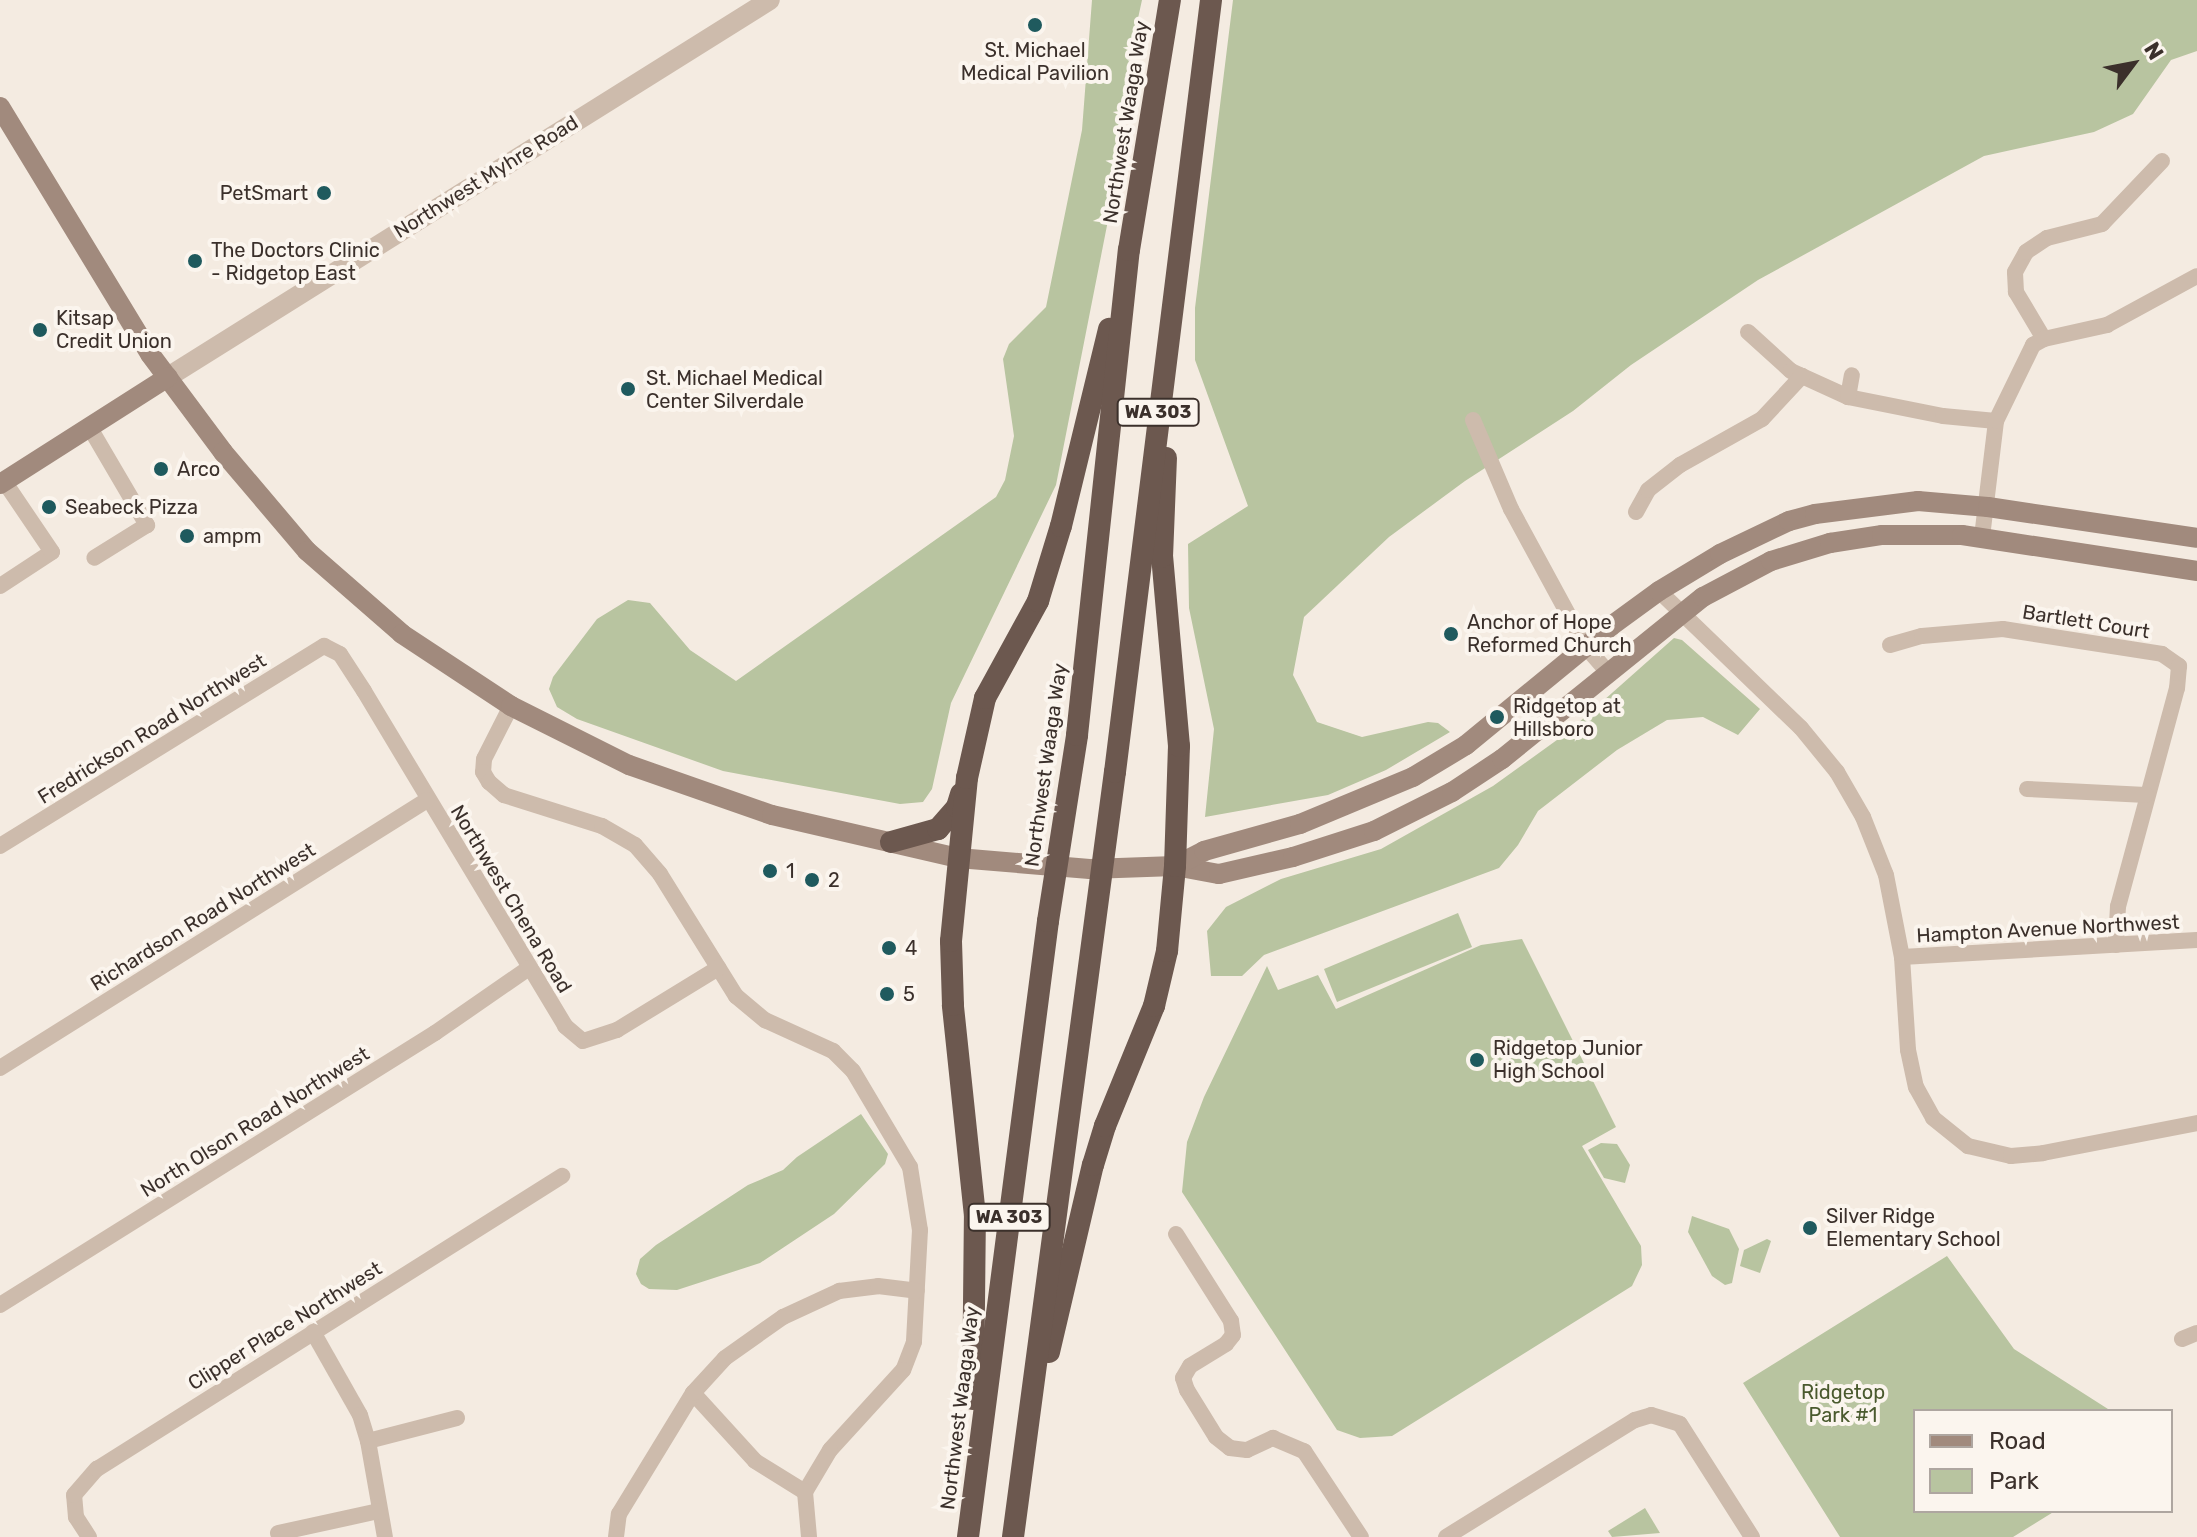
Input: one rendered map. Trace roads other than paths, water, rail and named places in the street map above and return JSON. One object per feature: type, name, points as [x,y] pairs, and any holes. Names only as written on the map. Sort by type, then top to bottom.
[{"type":"highway","name":"Northwest Waaga Way","points":[[968,1537],[1048,921],[1077,735],[1129,250],[1170,0]]},
{"type":"highway","name":"WA 303","points":[[1013,1537],[1211,0]]},
{"type":"highway","points":[[970,1512],[976,1249],[953,1005],[951,941],[967,778],[985,698],[1038,601],[1061,526],[1129,250]]},
{"type":"highway","points":[[1027,1434],[1093,1165],[1160,985],[1167,951],[1175,866],[1179,746],[1162,557],[1173,283]]},
{"type":"highway","points":[[891,842],[941,827],[957,807],[967,778]]},
{"type":"main road","points":[[0,107],[150,354],[257,497],[307,551],[402,634],[511,706],[629,765],[772,815],[958,858],[1077,868],[1142,870],[1175,866],[1219,874],[1293,857],[1374,831],[1452,792],[1502,759],[1679,613],[1748,571],[1830,543],[1882,535],[1982,537],[2197,571]]},
{"type":"main road","name":"Northwest Myhre Road","points":[[2,482],[168,377]]},
{"type":"main road","points":[[1175,866],[1204,851],[1300,824],[1413,777],[1466,745],[1659,591],[1757,535],[1815,514],[1918,501],[1988,507],[2197,538]]},
{"type":"street","name":"Northwest Myhre Road","points":[[168,377],[770,0]]},
{"type":"street","points":[[2044,339],[2016,292],[2015,272],[2026,252],[2047,238],[2102,224],[2162,161]]},
{"type":"street","points":[[1982,537],[1996,421],[2033,345],[2044,339],[2107,325],[2197,276]]},
{"type":"street","points":[[1748,332],[1802,376],[1848,397],[1943,416],[1996,421]]},
{"type":"street","points":[[1848,397],[1852,375]]},
{"type":"street","points":[[1636,512],[1648,490],[1680,465],[1762,419],[1802,376]]},
{"type":"street","points":[[1473,420],[1511,509],[1586,647],[1609,673]]},
{"type":"street","points":[[90,428],[147,525],[94,558]]},
{"type":"street","points":[[0,586],[52,552],[2,482]]},
{"type":"street","points":[[1659,591],[1783,710],[1837,772],[1863,817],[1886,875],[1902,957],[1908,1050],[1916,1087],[1933,1118],[1968,1146],[2011,1156],[2043,1153],[2197,1123]]},
{"type":"street","name":"Bartlett Court","points":[[1890,645],[1922,636],[2003,629],[2162,654],[2179,666],[2177,688],[2118,906],[2116,945]]},
{"type":"street","name":"Northwest Chena Road","points":[[324,646],[340,654],[565,1026],[583,1041],[617,1030],[718,968]]},
{"type":"street","name":"Fredrickson Road Northwest","points":[[0,846],[324,646]]},
{"type":"street","points":[[511,706],[484,759],[483,772],[489,782],[504,795],[602,826],[635,845],[660,874],[736,996],[750,1009],[833,1051],[853,1071],[910,1167],[920,1230],[914,1342],[903,1370],[830,1450],[805,1492],[809,1537]]},
{"type":"street","points":[[2027,789],[2146,795]]},
{"type":"street","name":"Richardson Road Northwest","points":[[0,1068],[427,800]]},
{"type":"street","name":"Hampton Avenue Northwest","points":[[1902,957],[2197,940]]},
{"type":"street","name":"North Olson Road Northwest","points":[[0,1305],[448,1025],[529,968]]},
{"type":"street","name":"Clipper Place Northwest","points":[[89,1537],[76,1517],[74,1495],[97,1469],[562,1176]]},
{"type":"street","points":[[1176,1234],[1231,1321],[1233,1335],[1226,1344],[1190,1366],[1183,1378],[1187,1390],[1216,1437],[1230,1448],[1247,1450],[1273,1438],[1304,1451],[1361,1537]]},
{"type":"street","points":[[616,1537],[619,1514],[693,1393],[725,1358],[783,1317],[839,1291],[878,1286],[917,1291]]},
{"type":"street","points":[[313,1332],[349,1391],[368,1441],[385,1537]]},
{"type":"street","points":[[693,1393],[755,1461],[805,1492]]},
{"type":"street","points":[[1446,1537],[1464,1532],[1635,1420],[1651,1415],[1680,1424],[1752,1537]]},
{"type":"street","points":[[368,1441],[457,1418]]},
{"type":"street","points":[[278,1533],[379,1511]]},
{"type":"place","name":"St. Michael Medical Pavilion","points":[[1035,25]]},
{"type":"place","name":"PetSmart","points":[[324,193]]},
{"type":"place","name":"The Doctors Clinic - Ridgetop East","points":[[195,261]]},
{"type":"place","name":"Kitsap Credit Union","points":[[40,330]]},
{"type":"place","name":"St. Michael Medical Center Silverdale","points":[[628,389]]},
{"type":"place","name":"Arco","points":[[161,469]]},
{"type":"place","name":"Seabeck Pizza","points":[[49,507]]},
{"type":"place","name":"ampm","points":[[187,536]]},
{"type":"place","name":"Anchor of Hope Reformed Church","points":[[1451,634]]},
{"type":"place","name":"Ridgetop at Hillsboro","points":[[1497,717]]},
{"type":"place","name":"1","points":[[770,871]]},
{"type":"place","name":"2","points":[[812,880]]},
{"type":"place","name":"4","points":[[889,948]]},
{"type":"place","name":"5","points":[[887,994]]},
{"type":"place","name":"Ridgetop Junior High School","points":[[1477,1060]]},
{"type":"place","name":"Silver Ridge Elementary School","points":[[1810,1228]]},
{"type":"park label","name":"Ridgetop Park #1","points":[[1843,1404]]}]
